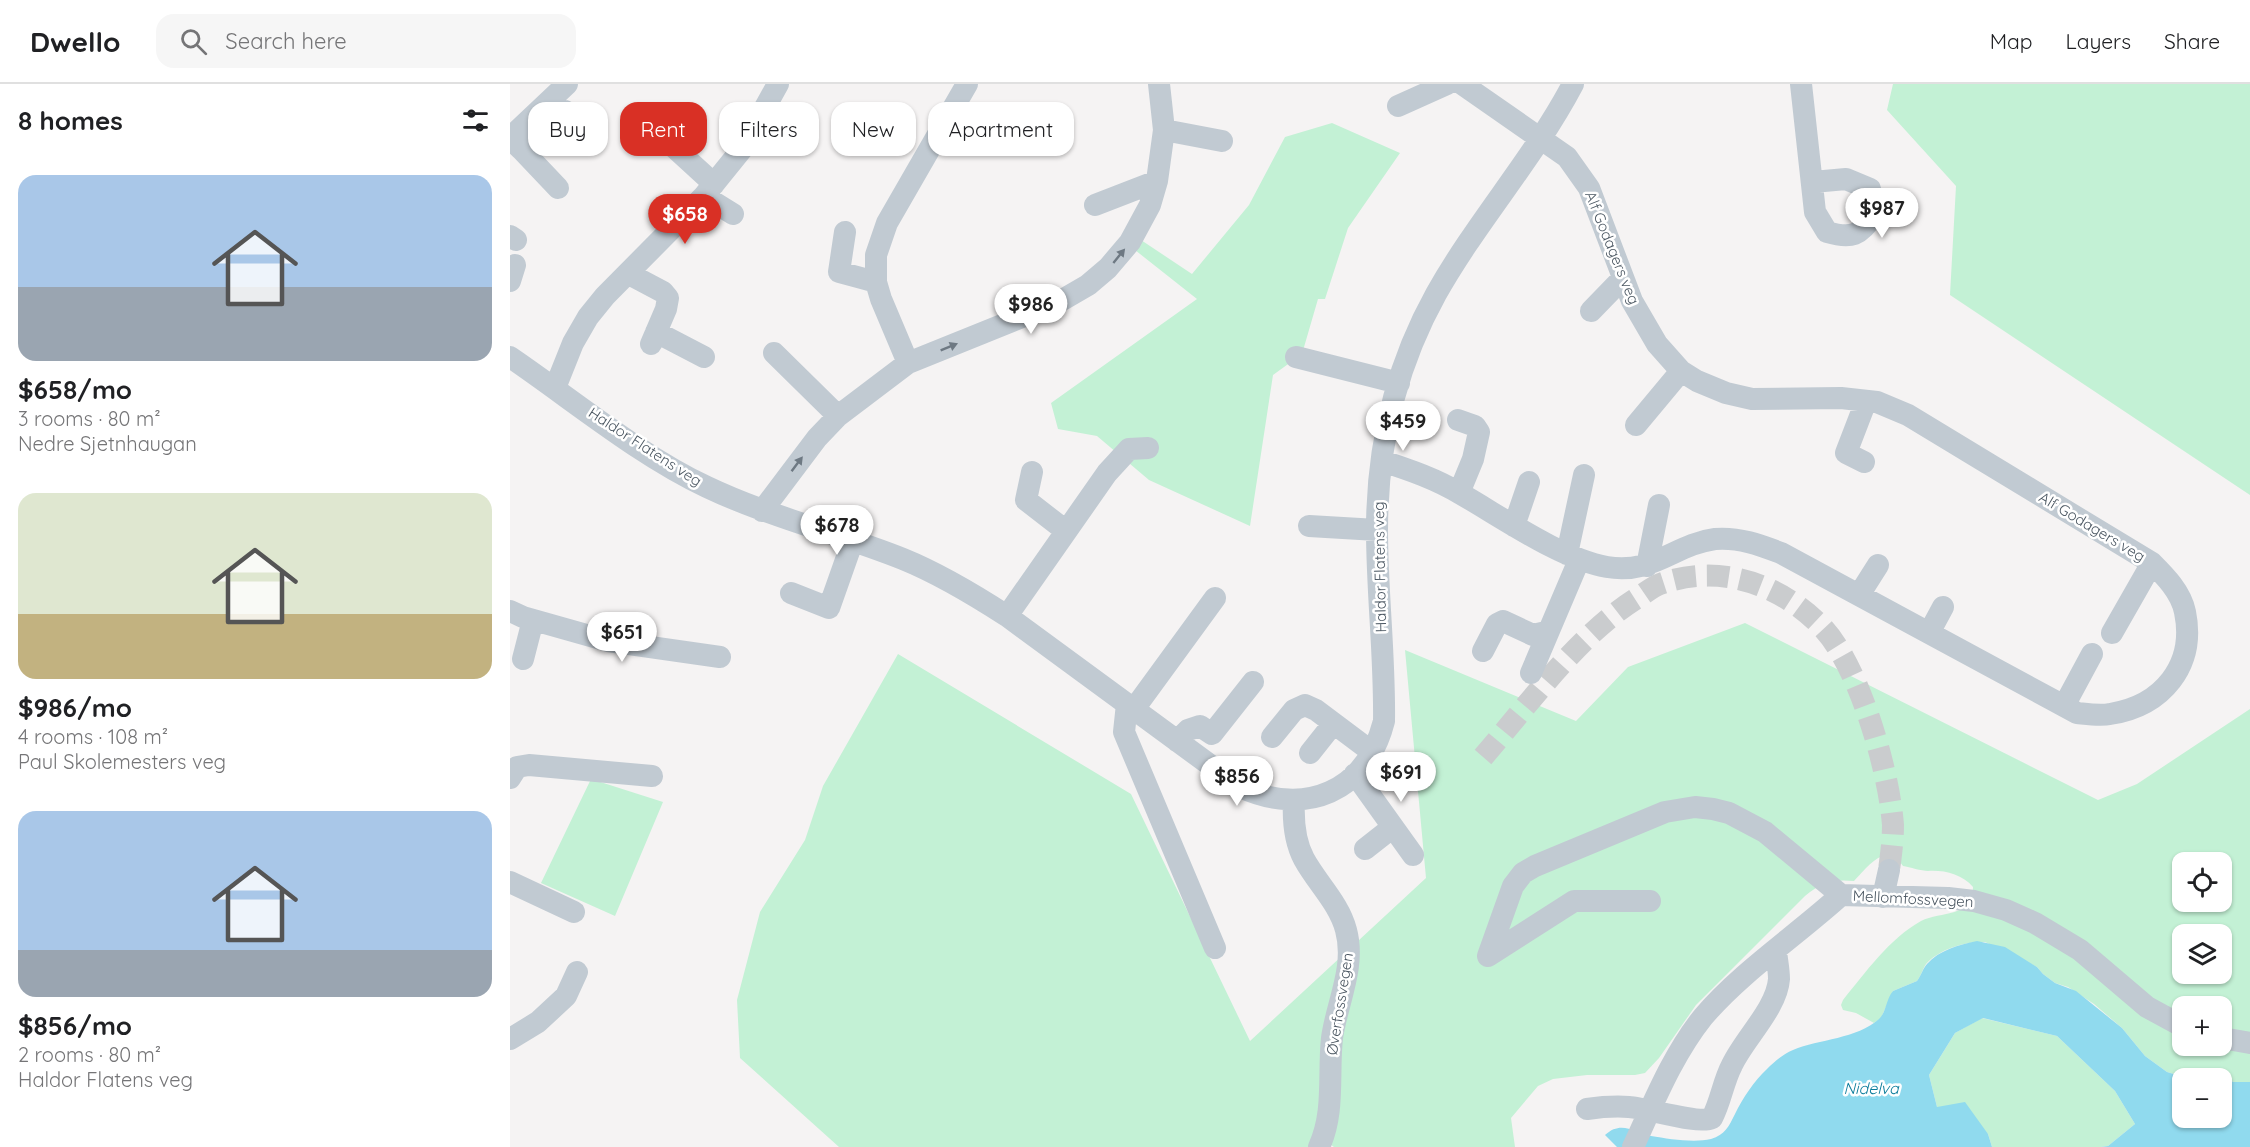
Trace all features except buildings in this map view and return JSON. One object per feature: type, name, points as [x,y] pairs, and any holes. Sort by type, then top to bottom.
[{"type":"street","points":[[558,188],[514,142],[567,84]]},
{"type":"street","points":[[768,102],[778,84]]},
{"type":"street","points":[[957,102],[967,84]]},
{"type":"street","points":[[762,511],[817,438],[838,416],[908,363],[1057,303],[1088,285],[1108,268],[1130,242],[1150,205],[1157,182],[1164,130],[1159,84]]},
{"type":"street","points":[[1398,106],[1447,84]]},
{"type":"street","name":"Alf Godagers veg","points":[[1382,461],[1424,474],[1573,557],[1610,568],[1628,569],[1647,566],[1699,543],[1717,539],[1747,540],[1782,553],[2077,713],[2108,715],[2139,706],[2161,693],[2180,668],[2187,638],[2185,610],[2172,583],[2152,563],[1908,415],[1877,402],[1841,398],[1752,399],[1726,393],[1697,381],[1681,371],[1657,344],[1632,301],[1589,188],[1567,157],[1541,138],[1487,91],[1462,84]]},
{"type":"street","name":"Haldor Flatens veg","points":[[510,357],[621,435],[704,486],[762,511],[853,540],[931,571],[969,592],[1007,616],[1240,787],[1265,796],[1294,801],[1313,798],[1341,786],[1355,774],[1380,737],[1384,698],[1377,530],[1382,461],[1385,434],[1416,333],[1458,257],[1541,138],[1573,84]]},
{"type":"street","points":[[1802,84],[1813,182]]},
{"type":"street","points":[[1164,130],[1222,141]]},
{"type":"street","points":[[908,363],[880,299],[876,282],[876,255],[887,223],[928,152]]},
{"type":"street","points":[[677,156],[733,214]]},
{"type":"street","points":[[555,387],[573,343],[588,317],[709,190],[736,156]]},
{"type":"street","points":[[1095,205],[1157,182]]},
{"type":"street","points":[[845,232],[839,272],[876,282]]},
{"type":"street","points":[[629,274],[663,292],[668,298],[666,309],[653,338],[704,357]]},
{"type":"street","points":[[1591,311],[1623,278]]},
{"type":"street","points":[[774,353],[838,416]]},
{"type":"street","points":[[1296,357],[1399,383]]},
{"type":"street","points":[[1636,425],[1681,371]]},
{"type":"street","points":[[1864,462],[1846,453],[1866,401]]},
{"type":"street","points":[[1458,420],[1475,426],[1479,432],[1473,459],[1459,493]]},
{"type":"street","points":[[1007,616],[1107,474],[1129,449],[1148,448]]},
{"type":"street","points":[[1032,472],[1026,500],[1066,531]]},
{"type":"street","points":[[1531,673],[1546,640],[1546,632],[1571,599],[1573,557],[1584,475]]},
{"type":"street","points":[[1514,526],[1529,482]]},
{"type":"street","points":[[1647,566],[1659,505]]},
{"type":"street","points":[[1309,525],[1377,530]]},
{"type":"street","points":[[791,593],[829,608],[853,540]]},
{"type":"street","points":[[2112,633],[2152,563]]},
{"type":"street","points":[[1859,595],[1878,565]]},
{"type":"street","points":[[1215,598],[1130,707],[1124,732],[1215,948]]},
{"type":"street","points":[[1929,633],[1943,607]]},
{"type":"street","points":[[510,611],[533,620],[608,641],[720,657]]},
{"type":"street","points":[[523,659],[533,620]]},
{"type":"street","points":[[1483,651],[1497,624],[1503,621],[1533,635],[1546,632]]},
{"type":"street","points":[[2064,706],[2092,654]]},
{"type":"street","points":[[1177,741],[1188,730],[1200,726],[1212,734],[1253,682]]},
{"type":"street","points":[[1272,737],[1294,710],[1305,705],[1316,710],[1372,752]]},
{"type":"street","points":[[1310,753],[1333,724]]},
{"type":"street","points":[[510,778],[517,767],[529,765],[652,776]]},
{"type":"street","points":[[1355,774],[1413,855]]},
{"type":"street","name":"Øverfossvegen","points":[[1294,801],[1295,825],[1303,858],[1341,917],[1349,949],[1348,969],[1332,1039],[1326,1130],[1319,1147]]},
{"type":"street","name":"Mellomfossvegen","points":[[1650,901],[1574,901],[1488,956],[1513,886],[1523,873],[1647,818],[1681,809],[1713,808],[1747,821],[1780,843],[1841,895],[1948,898],[1974,901],[2006,910],[2060,936],[2147,1007],[2172,1021]]},
{"type":"street","points":[[1365,849],[1393,827]]},
{"type":"street","points":[[1883,897],[1888,870]]},
{"type":"street","points":[[510,882],[574,912]]},
{"type":"street","points":[[1633,1147],[1665,1077],[1703,1017],[1748,972],[1841,895]]},
{"type":"street","points":[[1587,1109],[1609,1106],[1648,1114],[1708,1120],[1712,1118],[1726,1076],[1738,1051],[1773,1000],[1779,982],[1776,951]]},
{"type":"street","points":[[510,1039],[538,1022],[566,996],[578,972]]},
{"type":"street","points":[[2232,1040],[2250,1043]]},
{"type":"green space","points":[[1893,84],[2250,84],[2250,495],[1950,295],[1956,186],[1887,110]]},
{"type":"green space","points":[[1332,123],[1400,153],[1348,228],[1325,299],[1318,299],[1302,354],[1273,375],[1250,526],[1149,480],[1097,436],[1058,429],[1051,403],[1197,299],[1135,250],[1141,240],[1192,274],[1249,205],[1285,137]]},
{"type":"green space","points":[[1745,623],[2098,800],[2137,784],[2250,709],[2250,1082],[2232,1081],[2232,1068],[2172,1068],[2172,1074],[2167,1072],[2145,1056],[2122,1028],[2094,1004],[2068,987],[2055,983],[2037,967],[1985,942],[1953,947],[1931,959],[1917,981],[1893,991],[1881,1018],[1874,1023],[1856,1013],[1843,1010],[1841,1005],[1843,1000],[1899,937],[1921,921],[1962,909],[1972,897],[1973,887],[1958,876],[1903,866],[1890,856],[1877,859],[1854,881],[1828,882],[1805,896],[1696,1005],[1659,1058],[1645,1073],[1553,1079],[1538,1086],[1511,1118],[1515,1147],[1334,1147],[1327,1142],[1322,1147],[839,1147],[740,1058],[737,1000],[760,912],[805,840],[823,786],[898,654],[1131,794],[1250,1041],[1426,878],[1405,650],[1576,721],[1628,667]]},
{"type":"green space","points":[[591,779],[663,802],[615,916],[541,883]]},
{"type":"green space","points":[[1982,1018],[2057,1036],[2115,1091],[2135,1124],[2108,1146],[1992,1147],[1988,1134],[1937,1107],[1929,1075],[1955,1033]]},
{"type":"water","name":"Nidelva","points":[[1977,941],[2005,947],[2037,967],[2055,983],[2076,991],[2122,1028],[2145,1056],[2172,1074],[2172,1128],[2232,1128],[2232,1082],[2250,1082],[2250,1147],[2101,1147],[2108,1146],[2135,1124],[2115,1091],[2057,1036],[1983,1018],[1955,1033],[1929,1075],[1937,1107],[1965,1102],[1988,1134],[1992,1147],[1617,1147],[1605,1135],[1617,1128],[1622,1128],[1673,1139],[1697,1141],[1716,1137],[1728,1126],[1753,1084],[1779,1058],[1803,1046],[1849,1035],[1870,1026],[1885,1010],[1893,991],[1917,981],[1932,959],[1950,949]]},
{"type":"tunnel","points":[[1483,757],[1574,651],[1615,613],[1637,598],[1657,585],[1682,578],[1726,577],[1747,581],[1787,599],[1805,612],[1836,644],[1848,666],[1870,720],[1885,777],[1893,825],[1889,870]]}]
